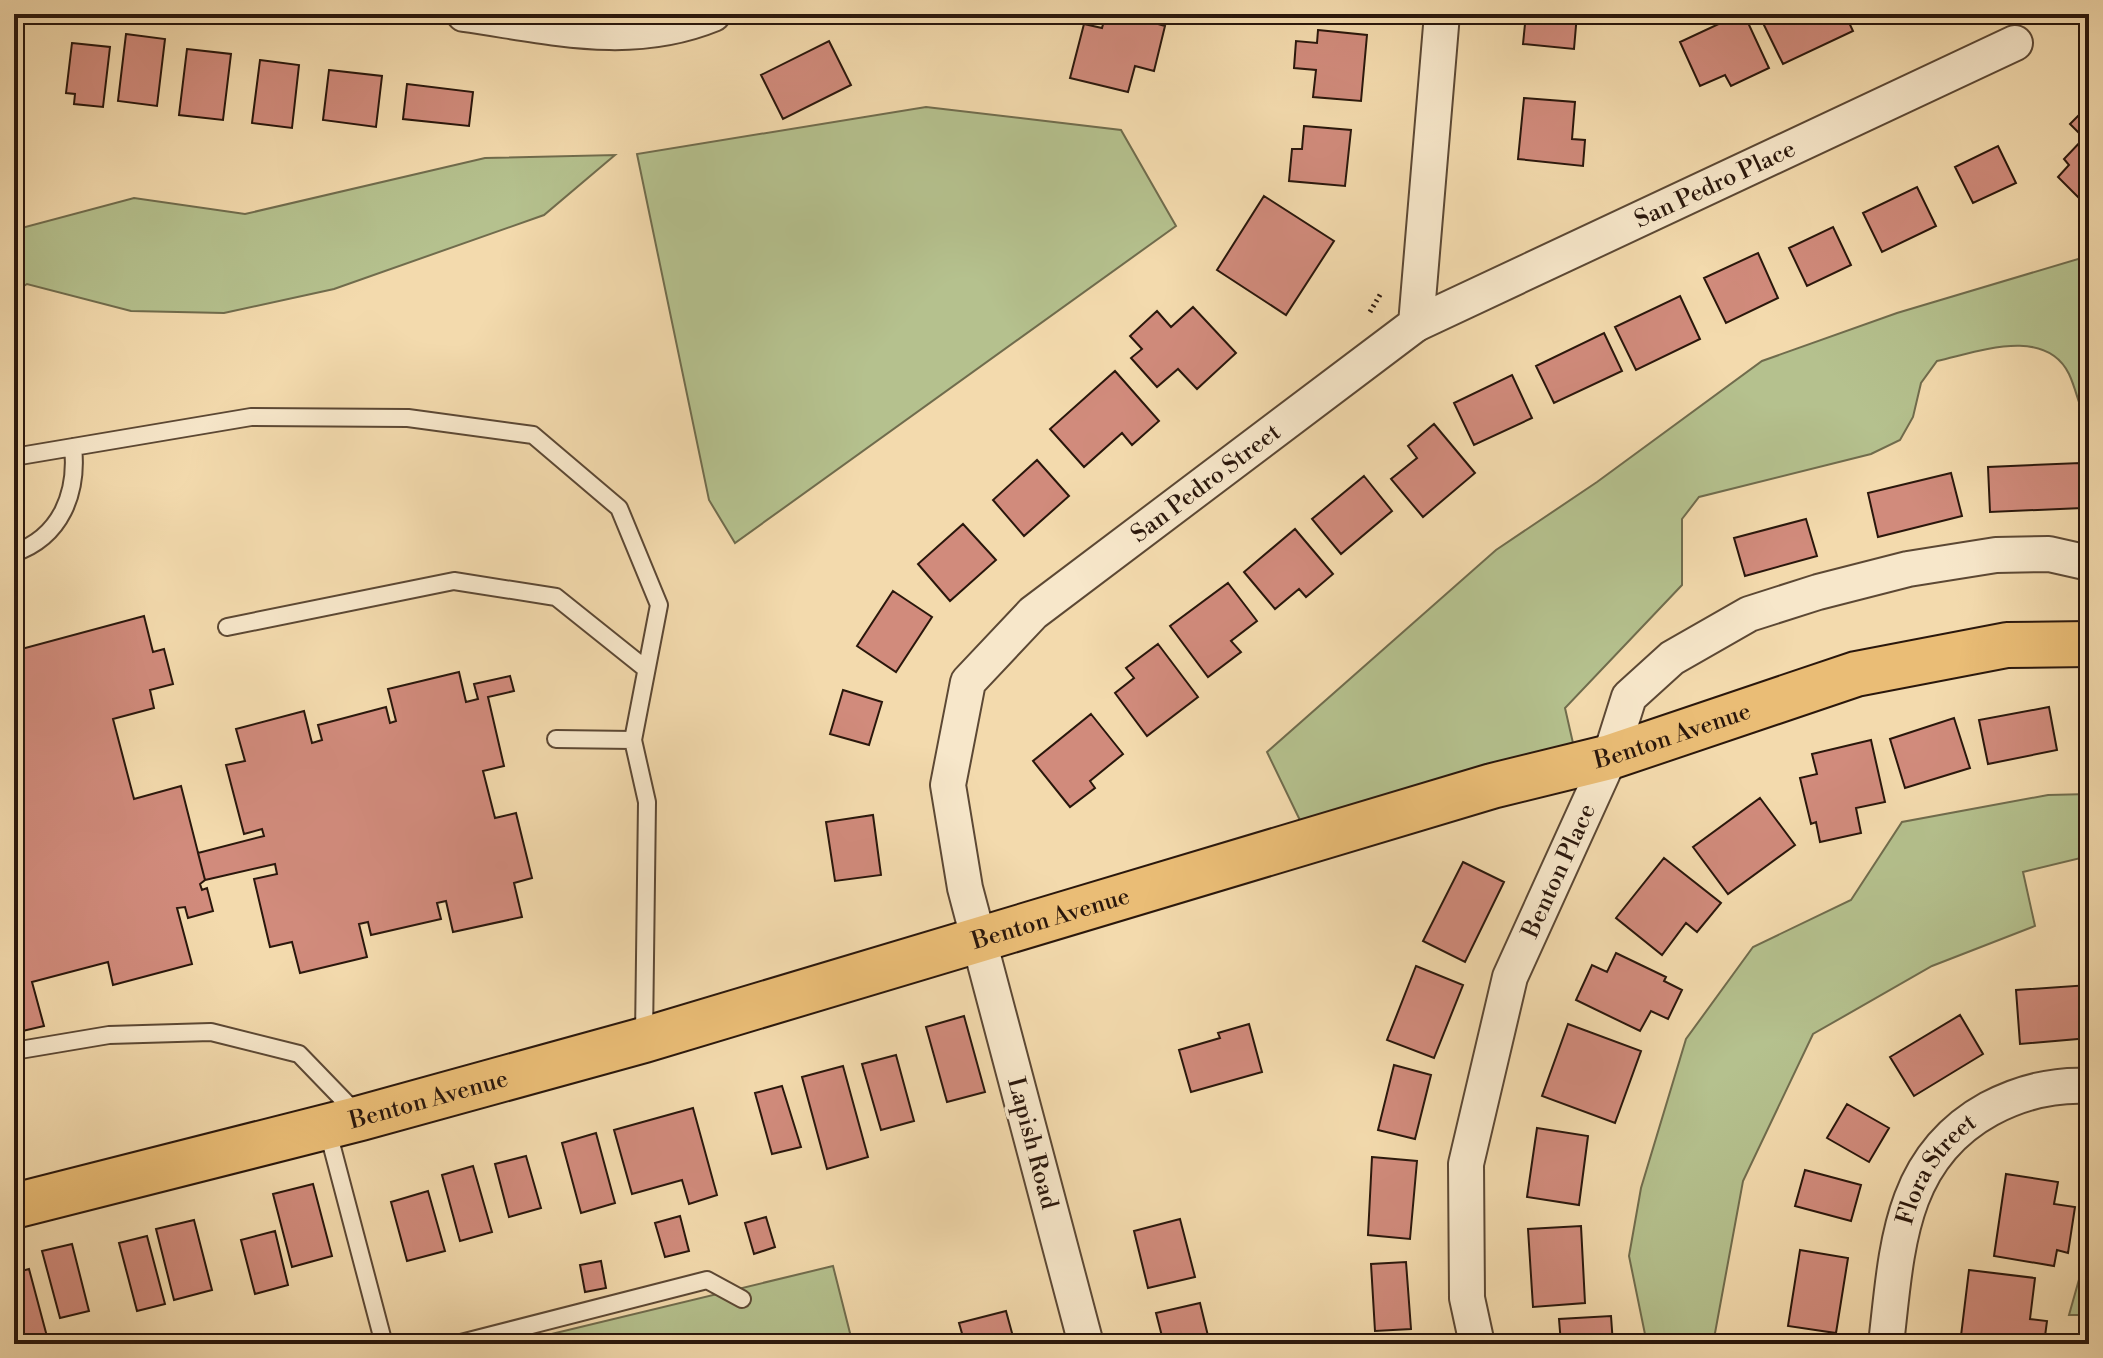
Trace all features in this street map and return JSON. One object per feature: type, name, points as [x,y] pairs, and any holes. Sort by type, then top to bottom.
[{"type":"main road","name":"Benton Avenue","points":[[14,1206],[344,1122],[644,1040],[1492,786],[1610,757],[1856,674],[2007,645],[2089,644]]},
{"type":"street","points":[[464,14],[600,32],[642,34],[686,25],[713,14]]},
{"type":"street","points":[[1416,324],[1442,14]]},
{"type":"street","name":"San Pedro Place","points":[[1416,324],[2015,43]]},
{"type":"street","name":"San Pedro Street","points":[[979,941],[965,888],[948,785],[968,682],[1033,613],[1416,324]]},
{"type":"street","name":"Benton Place","points":[[1477,1344],[1467,1298],[1466,1164],[1510,977],[1610,757],[1629,697],[1672,658],[1749,614],[1908,569],[1996,555],[2049,554],[2089,563]]},
{"type":"street","name":"Lapish Road","points":[[979,941],[1086,1344]]},
{"type":"street","name":"Flora Street","points":[[1886,1344],[1897,1246],[1913,1189],[1942,1143],[1971,1119],[2006,1100],[2041,1089],[2089,1086]]},
{"type":"lane","points":[[14,457],[251,417],[408,418],[533,435],[619,508],[659,605],[633,740],[647,802],[644,1040]]},
{"type":"lane","points":[[14,553],[32,547],[57,523],[70,500],[76,475],[73,447]]},
{"type":"lane","points":[[227,627],[454,581],[556,597],[646,669]]},
{"type":"lane","points":[[556,739],[633,740]]},
{"type":"lane","points":[[14,1051],[109,1035],[211,1032],[299,1054],[344,1122],[384,1344]]},
{"type":"lane","points":[[457,1344],[707,1280],[742,1299]]},
{"type":"path","points":[[1367,316],[1384,284]]},
{"type":"green space","points":[[926,107],[1121,130],[1176,226],[735,543],[709,500],[637,154]]},
{"type":"green space","points":[[615,155],[544,215],[334,289],[224,313],[131,311],[27,284],[14,292],[14,230],[134,198],[245,214],[485,158]]},
{"type":"green space","points":[[2078,259],[2089,263],[2089,426],[2069,374],[2058,359],[2044,350],[2008,346],[1937,361],[1921,383],[1913,417],[1900,440],[1871,454],[1699,497],[1682,519],[1682,585],[1565,708],[1578,765],[1310,841],[1267,752],[1496,550],[1597,482],[1762,361],[1897,313]]},
{"type":"green space","points":[[2089,794],[2089,856],[2023,872],[2035,926],[1932,966],[1813,1034],[1743,1181],[1713,1344],[1647,1344],[1629,1256],[1641,1188],[1686,1039],[1753,947],[1851,900],[1902,822],[2048,795]]},
{"type":"green space","points":[[2089,1244],[2089,1315],[2069,1315]]},
{"type":"green space","points":[[833,1266],[851,1337],[823,1344],[510,1344]]},
{"type":"building","points":[[1106,14],[1151,14],[1151,22],[1165,26],[1154,71],[1135,66],[1128,92],[1070,78],[1084,24],[1102,28]]},
{"type":"building","points":[[1526,14],[1577,14],[1574,49],[1523,44]]},
{"type":"building","points":[[1744,14],[1769,68],[1731,86],[1725,75],[1700,86],[1680,42]]},
{"type":"building","points":[[1772,14],[1845,14],[1853,31],[1783,64],[1761,19]]},
{"type":"building","points":[[1318,30],[1367,35],[1361,101],[1313,97],[1316,70],[1294,68],[1296,41],[1317,43]]},
{"type":"building","points":[[126,34],[165,39],[157,106],[118,101]]},
{"type":"building","points":[[829,41],[851,85],[783,119],[761,75]]},
{"type":"building","points":[[72,43],[110,47],[103,107],[74,104],[75,94],[66,93]]},
{"type":"building","points":[[187,49],[231,54],[223,120],[179,115]]},
{"type":"building","points":[[260,60],[299,65],[292,128],[252,123]]},
{"type":"building","points":[[329,70],[382,76],[376,127],[323,120]]},
{"type":"building","points":[[407,84],[473,92],[469,126],[403,119]]},
{"type":"building","points":[[1524,98],[1575,102],[1572,139],[1585,140],[1583,166],[1518,159]]},
{"type":"building","points":[[2089,105],[2089,208],[2058,177],[2069,165],[2064,159],[2084,138],[2070,124]]},
{"type":"building","points":[[1304,126],[1351,130],[1345,186],[1289,181],[1292,149],[1302,149]]},
{"type":"building","points":[[1998,146],[2016,183],[1973,203],[1955,167]]},
{"type":"building","points":[[1917,187],[1936,226],[1882,252],[1863,213]]},
{"type":"building","points":[[1264,196],[1334,241],[1286,315],[1217,270]]},
{"type":"building","points":[[1833,227],[1851,265],[1807,286],[1789,248]]},
{"type":"building","points":[[1758,253],[1778,298],[1726,323],[1704,278]]},
{"type":"building","points":[[1680,296],[1700,339],[1636,370],[1615,327]]},
{"type":"building","points":[[1193,307],[1236,353],[1197,389],[1178,369],[1157,387],[1131,358],[1142,349],[1130,336],[1157,311],[1171,327]]},
{"type":"building","points":[[1604,333],[1622,371],[1554,403],[1536,366]]},
{"type":"building","points":[[1115,371],[1159,421],[1132,445],[1122,433],[1084,467],[1050,429]]},
{"type":"building","points":[[1512,375],[1532,418],[1474,445],[1454,403]]},
{"type":"building","points":[[1434,424],[1475,473],[1423,517],[1391,479],[1417,458],[1408,446]]},
{"type":"building","points":[[1037,460],[1069,496],[1024,536],[993,500]]},
{"type":"building","points":[[2080,463],[2082,508],[1990,512],[1988,467]]},
{"type":"building","points":[[1951,473],[1962,516],[1878,537],[1868,493]]},
{"type":"building","points":[[1364,476],[1392,511],[1341,554],[1312,519]]},
{"type":"building","points":[[1806,519],[1817,556],[1745,576],[1734,538]]},
{"type":"building","points":[[963,524],[996,560],[950,601],[918,564]]},
{"type":"building","points":[[1295,529],[1333,574],[1306,597],[1299,589],[1275,609],[1244,572]]},
{"type":"building","points":[[1228,583],[1257,621],[1231,641],[1241,652],[1208,677],[1170,626]]},
{"type":"building","points":[[893,591],[932,617],[896,672],[857,646]]},
{"type":"building","points":[[144,616],[153,652],[164,649],[173,684],[150,690],[154,708],[113,719],[134,799],[181,786],[205,880],[200,884],[202,890],[207,888],[213,911],[188,918],[185,907],[177,908],[192,964],[113,985],[108,962],[32,982],[44,1026],[14,1033],[14,651]]},
{"type":"building","points":[[1158,644],[1198,697],[1147,736],[1115,693],[1134,678],[1126,668]]},
{"type":"building","points":[[459,672],[466,702],[478,699],[474,684],[510,676],[514,691],[488,697],[504,766],[483,771],[495,818],[516,813],[532,878],[514,883],[522,917],[453,932],[446,901],[437,903],[441,919],[371,935],[368,922],[359,924],[367,957],[300,973],[292,942],[270,947],[254,879],[277,874],[275,864],[205,880],[198,853],[264,836],[262,829],[244,834],[226,765],[245,761],[236,729],[304,711],[312,743],[322,740],[318,725],[386,707],[390,723],[396,721],[388,689]]},
{"type":"building","points":[[843,690],[882,702],[869,745],[830,734]]},
{"type":"building","points":[[2049,707],[2057,750],[1988,764],[1979,720]]},
{"type":"building","points":[[2084,708],[2089,708],[2089,746],[2083,746]]},
{"type":"building","points":[[1091,714],[1123,754],[1090,781],[1095,788],[1070,807],[1033,761]]},
{"type":"building","points":[[1954,718],[1970,768],[1905,788],[1890,739]]},
{"type":"building","points":[[1871,740],[1885,802],[1856,808],[1861,833],[1820,842],[1816,822],[1811,824],[1800,778],[1817,774],[1812,754]]},
{"type":"building","points":[[1760,798],[1795,845],[1728,894],[1693,847]]},
{"type":"building","points":[[873,815],[881,875],[835,881],[826,822]]},
{"type":"building","points":[[1664,858],[1721,903],[1697,932],[1686,923],[1662,955],[1616,918]]},
{"type":"building","points":[[1463,862],[1504,882],[1465,962],[1423,941]]},
{"type":"building","points":[[1616,953],[1666,977],[1664,981],[1682,990],[1668,1019],[1651,1011],[1640,1031],[1576,1000],[1592,965],[1607,972]]},
{"type":"building","points":[[1416,966],[1463,985],[1434,1058],[1387,1040]]},
{"type":"building","points":[[2089,985],[2089,1038],[2020,1044],[2016,990]]},
{"type":"building","points":[[1960,1015],[1983,1054],[1914,1096],[1890,1057]]},
{"type":"building","points":[[964,1016],[985,1092],[947,1102],[926,1027]]},
{"type":"building","points":[[1249,1024],[1262,1072],[1191,1092],[1179,1050],[1220,1038],[1218,1033]]},
{"type":"building","points":[[1568,1024],[1641,1051],[1615,1123],[1542,1096]]},
{"type":"building","points":[[896,1055],[914,1121],[881,1130],[862,1064]]},
{"type":"building","points":[[1394,1065],[1431,1075],[1415,1139],[1378,1130]]},
{"type":"building","points":[[843,1066],[868,1157],[827,1169],[802,1077]]},
{"type":"building","points":[[782,1086],[801,1147],[772,1154],[755,1093]]},
{"type":"building","points":[[1847,1104],[1889,1128],[1869,1162],[1827,1138]]},
{"type":"building","points":[[693,1108],[717,1195],[689,1204],[682,1180],[632,1194],[614,1130]]},
{"type":"building","points":[[1537,1128],[1588,1136],[1579,1205],[1527,1197]]},
{"type":"building","points":[[596,1133],[615,1203],[581,1213],[562,1143]]},
{"type":"building","points":[[526,1156],[541,1208],[509,1217],[495,1164]]},
{"type":"building","points":[[1372,1157],[1417,1161],[1410,1239],[1368,1235]]},
{"type":"building","points":[[473,1166],[492,1232],[460,1241],[442,1175]]},
{"type":"building","points":[[1805,1170],[1861,1185],[1851,1221],[1795,1206]]},
{"type":"building","points":[[2006,1174],[2058,1182],[2054,1204],[2075,1207],[2068,1253],[2057,1250],[2054,1266],[1994,1256]]},
{"type":"building","points":[[313,1184],[332,1256],[292,1267],[273,1194]]},
{"type":"building","points":[[428,1191],[445,1251],[407,1261],[391,1202]]},
{"type":"building","points":[[680,1216],[689,1251],[665,1257],[655,1223]]},
{"type":"building","points":[[766,1217],[775,1247],[754,1254],[745,1223]]},
{"type":"building","points":[[1180,1219],[1195,1277],[1148,1288],[1134,1231]]},
{"type":"building","points":[[194,1220],[212,1290],[174,1300],[156,1229]]},
{"type":"building","points":[[1581,1226],[1585,1303],[1533,1307],[1528,1229]]},
{"type":"building","points":[[275,1231],[288,1285],[255,1294],[241,1240]]},
{"type":"building","points":[[147,1236],[165,1304],[137,1311],[119,1243]]},
{"type":"building","points":[[72,1244],[89,1311],[60,1318],[42,1251]]},
{"type":"building","points":[[1800,1250],[1848,1258],[1836,1333],[1788,1326]]},
{"type":"building","points":[[601,1261],[606,1288],[585,1292],[580,1265]]},
{"type":"building","points":[[1406,1262],[1411,1329],[1375,1331],[1371,1264]]},
{"type":"building","points":[[29,1269],[49,1344],[14,1344],[14,1273]]},
{"type":"building","points":[[1969,1270],[2035,1278],[2030,1319],[2047,1321],[2044,1344],[1960,1344]]},
{"type":"building","points":[[1200,1303],[1210,1344],[1164,1344],[1156,1313]]},
{"type":"building","points":[[1006,1311],[1015,1344],[965,1344],[959,1323]]},
{"type":"building","points":[[1611,1316],[1613,1344],[1561,1344],[1559,1319]]}]
